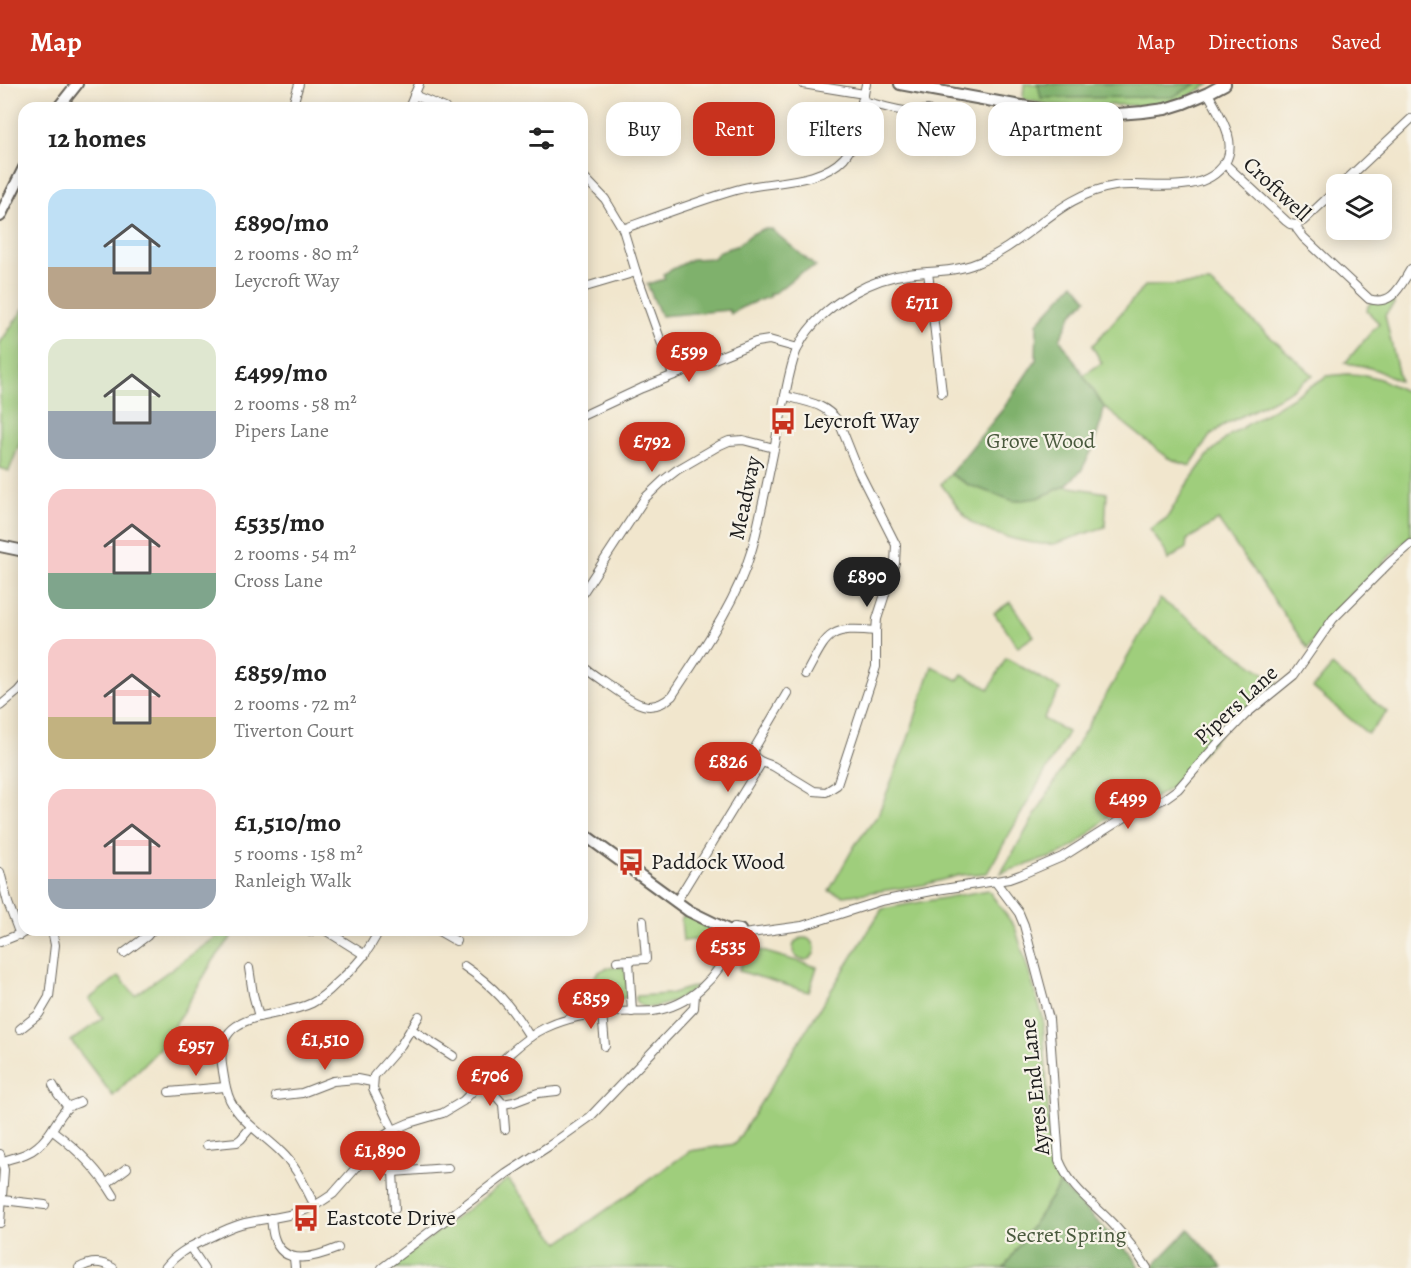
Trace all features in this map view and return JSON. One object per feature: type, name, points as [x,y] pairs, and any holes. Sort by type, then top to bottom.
[{"type":"street","points":[[63,102],[77,84]]},
{"type":"street","points":[[293,102],[299,84]]},
{"type":"street","points":[[412,102],[419,84]]},
{"type":"street","points":[[804,84],[863,98],[896,110]]},
{"type":"street","points":[[623,229],[708,198],[762,184],[810,178],[836,166],[851,149],[856,137],[866,84]]},
{"type":"street","points":[[900,84],[1059,112],[1118,114],[1165,109],[1184,104],[1225,84]]},
{"type":"street","points":[[1208,93],[1228,138],[1230,148],[1224,164]]},
{"type":"street","points":[[414,95],[431,102]]},
{"type":"street","points":[[1353,174],[1411,119]]},
{"type":"street","name":"Croftwell","points":[[1224,164],[1286,221],[1296,225],[1303,237],[1369,299],[1378,301],[1392,297],[1411,269]]},
{"type":"street","name":"Meadway","points":[[588,670],[639,705],[655,706],[672,696],[726,613],[739,586],[752,552],[785,396],[798,348],[806,333],[832,308],[855,292],[885,279],[906,274],[959,268],[992,257],[1068,203],[1099,189],[1130,184],[1165,187],[1191,183],[1211,176],[1224,164]]},
{"type":"street","points":[[0,216],[18,180]]},
{"type":"street","points":[[588,181],[605,199],[623,229],[673,375]]},
{"type":"street","points":[[1296,225],[1326,199]]},
{"type":"street","points":[[588,286],[636,272]]},
{"type":"street","points":[[928,272],[942,393]]},
{"type":"street","points":[[588,413],[642,388],[762,340],[776,341],[798,348]]},
{"type":"street","points":[[785,396],[822,406],[834,415],[859,472],[896,545],[895,563],[877,619],[876,667],[837,785],[825,792],[814,791],[773,766],[762,762],[755,757],[753,752],[787,693]]},
{"type":"street","points":[[588,585],[645,498],[677,470],[729,441],[744,441],[774,448]]},
{"type":"street","name":"Pipers Lane","points":[[743,934],[802,926],[881,902],[1020,875],[1062,857],[1130,814],[1164,799],[1178,789],[1218,742],[1246,714],[1294,675],[1333,620],[1411,544]]},
{"type":"street","points":[[0,546],[18,550]]},
{"type":"street","points":[[806,674],[823,643],[832,634],[847,629],[876,631]]},
{"type":"street","points":[[0,706],[18,691]]},
{"type":"street","points":[[676,902],[762,762]]},
{"type":"street","points":[[588,842],[689,911],[730,931],[737,929],[743,934],[741,942],[732,943],[728,938],[730,931]]},
{"type":"street","points":[[0,872],[18,930]]},
{"type":"street","name":"Ayres End Lane","points":[[995,881],[1019,913],[1024,925],[1049,1019],[1059,1160],[1064,1173],[1074,1187],[1132,1245],[1147,1268]]},
{"type":"street","points":[[617,961],[646,959],[643,921]]},
{"type":"street","points":[[0,942],[18,936]]},
{"type":"street","points":[[20,1029],[39,1014],[49,998],[56,945],[54,936]]},
{"type":"street","points":[[124,953],[147,936]]},
{"type":"street","points":[[334,936],[365,956]]},
{"type":"street","points":[[315,1206],[293,1165],[281,1151],[239,1114],[231,1101],[225,1088],[221,1056],[223,1041],[231,1030],[248,1020],[314,1002],[355,967],[365,956],[376,936]]},
{"type":"street","points":[[447,936],[456,941]]},
{"type":"street","points":[[165,1268],[177,1255],[190,1247],[238,1225],[299,1212],[315,1206],[333,1194],[384,1136],[409,1123],[443,1113],[463,1101],[519,1046],[543,1029],[556,1023],[602,1013],[662,1009],[685,1000],[703,987],[721,968],[732,943]]},
{"type":"street","points":[[629,960],[632,1012]]},
{"type":"street","points":[[464,966],[480,977],[506,1002],[530,1037]]},
{"type":"street","points":[[249,968],[259,1017]]},
{"type":"street","points":[[382,1268],[506,1174],[590,1117],[694,1008],[695,994]]},
{"type":"street","points":[[602,1013],[605,1046]]},
{"type":"street","points":[[393,1130],[373,1089],[372,1082],[374,1076],[401,1045],[419,1016]]},
{"type":"street","points":[[411,1029],[453,1056]]},
{"type":"street","points":[[276,1096],[302,1093],[333,1081],[357,1079],[372,1082]]},
{"type":"street","points":[[483,1081],[503,1104],[504,1129]]},
{"type":"street","points":[[53,1085],[68,1107]]},
{"type":"street","points":[[169,1092],[225,1088]]},
{"type":"street","points":[[503,1104],[538,1093],[557,1091]]},
{"type":"street","points":[[0,1223],[4,1170],[1,1157],[32,1151],[53,1131],[68,1107],[80,1102]]},
{"type":"street","points":[[207,1145],[237,1142],[251,1126]]},
{"type":"street","points":[[53,1131],[76,1149],[106,1183],[114,1196]]},
{"type":"street","points":[[367,1155],[386,1171],[447,1168]]},
{"type":"street","points":[[106,1183],[128,1168]]},
{"type":"street","points":[[393,1172],[395,1209]]},
{"type":"street","points":[[3,1200],[45,1205]]},
{"type":"street","points":[[271,1218],[276,1243],[285,1253],[294,1258],[311,1258],[338,1248]]},
{"type":"street","points":[[190,1247],[204,1268]]},
{"type":"street","points":[[294,1258],[295,1268]]},
{"type":"street","points":[[79,1268],[95,1262],[113,1268]]},
{"type":"green space","points":[[1024,84],[1210,84],[1190,95],[1161,105],[1123,105],[1123,102],[1035,102],[1023,99]]},
{"type":"green space","points":[[1038,84],[1196,84],[1173,97],[1041,98]]},
{"type":"green space","points":[[763,229],[771,229],[816,267],[800,273],[776,292],[769,294],[770,297],[731,314],[729,310],[661,316],[647,284],[665,279],[663,274],[692,259],[714,258],[720,251],[736,246]]},
{"type":"green space","name":"Grove Wood","points":[[1074,283],[1087,299],[1072,314],[1060,339],[1104,407],[1092,450],[1081,471],[1065,486],[1038,498],[1014,501],[969,485],[950,474],[1003,409],[1036,360],[1037,323]]},
{"type":"green space","points":[[1210,283],[1313,375],[1285,394],[1222,426],[1209,437],[1190,466],[1168,458],[1104,407],[1083,375],[1102,363],[1092,346],[1145,286]]},
{"type":"green space","points":[[1392,300],[1394,304],[1385,315],[1400,381],[1374,369],[1345,363],[1379,323],[1367,311],[1368,306],[1371,302]]},
{"type":"green space","points":[[18,317],[18,448],[9,471],[0,468],[0,343]]},
{"type":"green space","points":[[1347,374],[1380,379],[1411,394],[1411,536],[1331,614],[1308,649],[1218,520],[1187,540],[1186,548],[1168,560],[1165,551],[1150,529],[1167,518],[1185,487],[1209,454],[1230,435],[1327,376]]},
{"type":"green space","points":[[950,474],[969,485],[1038,498],[1065,486],[1107,493],[1105,527],[1054,544],[1034,543],[996,534],[975,524],[957,507],[941,484]]},
{"type":"green space","points":[[1160,599],[1278,683],[1228,724],[1172,787],[1156,797],[1127,806],[1111,814],[1079,843],[1061,854],[1001,873],[1112,685]]},
{"type":"green space","points":[[1010,602],[1034,636],[1018,647],[994,613]]},
{"type":"green space","points":[[1006,658],[1060,689],[1043,719],[1068,732],[987,873],[960,875],[923,885],[844,896],[829,891],[855,845],[878,815],[908,739],[932,666],[958,680],[962,674],[989,689]]},
{"type":"green space","points":[[1332,666],[1387,712],[1368,734],[1313,688]]},
{"type":"green space","points":[[988,890],[1015,927],[1043,1018],[1051,1163],[1060,1184],[1004,1268],[390,1268],[508,1179],[559,1243],[690,1151],[735,1144],[882,909]]},
{"type":"green space","points":[[686,914],[715,929],[720,940],[722,951],[719,963],[710,974],[706,939],[683,941],[681,919]]},
{"type":"green space","points":[[218,936],[232,936],[213,961],[163,1045],[113,1096],[71,1041],[103,1018],[89,999],[119,976],[135,995]]},
{"type":"green space","points":[[804,938],[812,941],[815,949],[812,957],[804,960],[796,957],[793,949],[796,941]]},
{"type":"green space","points":[[752,948],[817,967],[809,992],[739,971],[745,951]]},
{"type":"green space","points":[[606,968],[625,968],[628,996],[578,1003],[597,973]]},
{"type":"green space","points":[[697,986],[679,998],[655,1007],[642,1006],[635,999],[637,996],[669,994]]},
{"type":"green space","name":"Secret Spring","points":[[1060,1184],[1134,1258],[1139,1268],[1004,1268]]},
{"type":"green space","points":[[1189,1229],[1223,1268],[1155,1268],[1154,1265]]},
{"type":"place","name":"Leycroft Way","points":[[783,421]]},
{"type":"place","name":"Paddock Wood","points":[[631,862]]},
{"type":"place","name":"Eastcote Drive","points":[[306,1218]]}]
